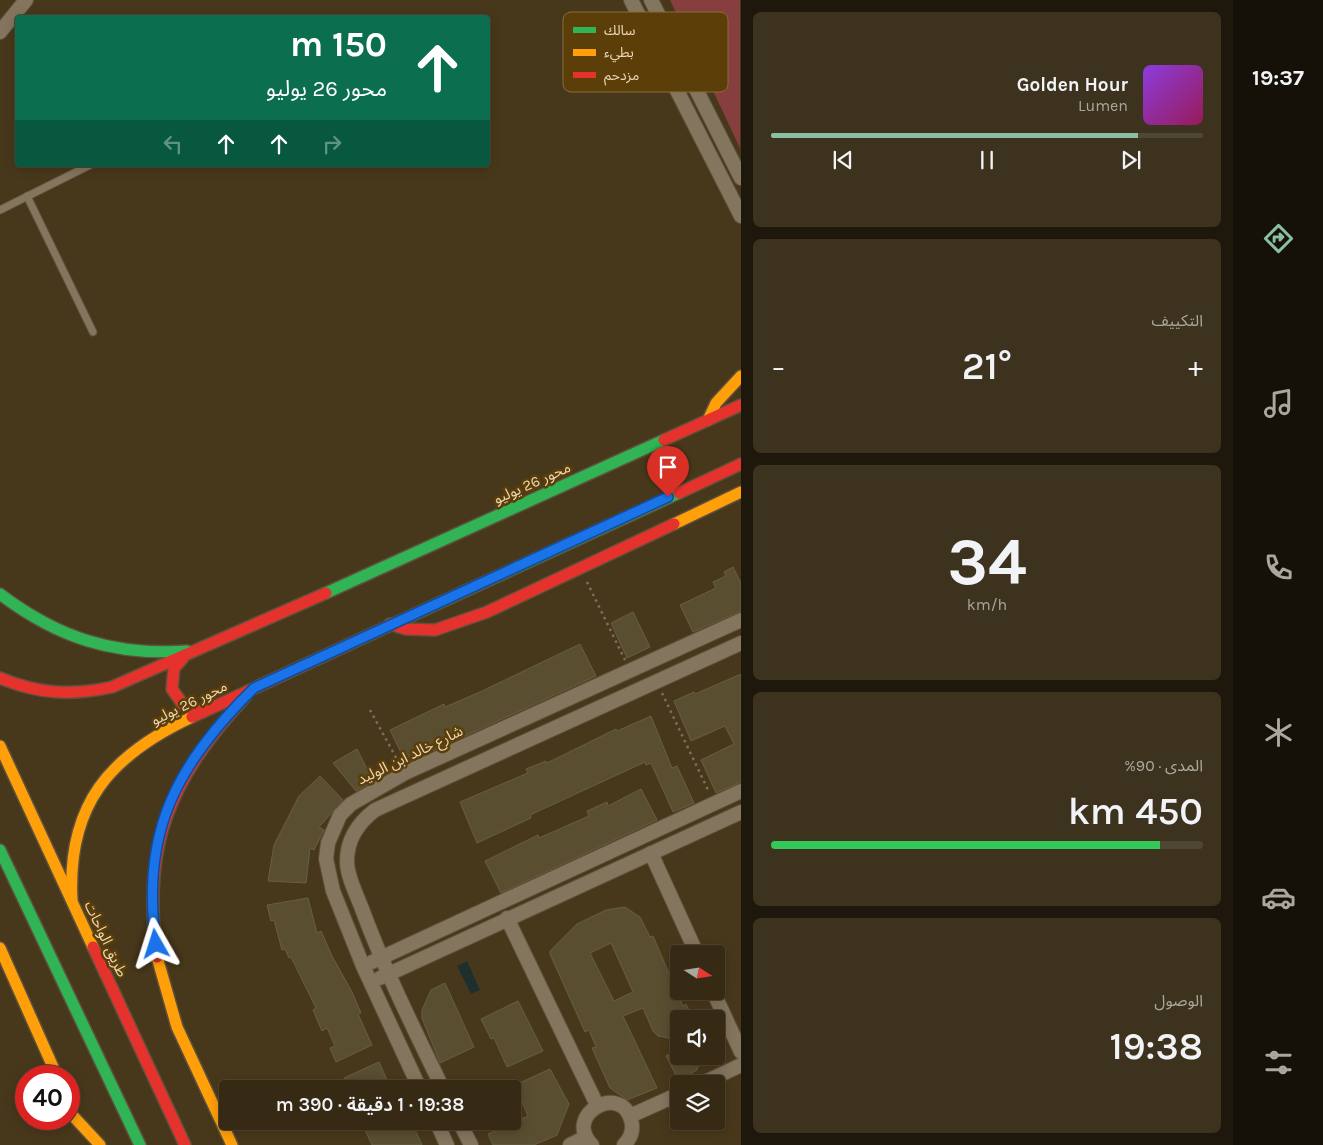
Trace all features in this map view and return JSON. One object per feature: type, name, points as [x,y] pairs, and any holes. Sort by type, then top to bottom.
[{"type":"main road","points":[[708,420],[716,403],[740,376]]},
{"type":"main road","name":"محور 26 يوليو","points":[[0,678],[36,691],[74,694],[110,688],[183,658],[740,405]]},
{"type":"main road","name":"محور 26 يوليو","points":[[72,900],[69,883],[75,842],[90,803],[101,785],[128,754],[145,742],[203,712],[390,624],[740,464]]},
{"type":"main road","points":[[390,624],[420,631],[435,630],[487,612],[740,492]]},
{"type":"main road","points":[[0,594],[32,618],[54,630],[102,646],[152,653],[202,649]]},
{"type":"main road","points":[[183,658],[178,662],[171,675],[172,689],[184,706],[203,712]]},
{"type":"main road","points":[[232,1145],[171,1010],[158,958],[152,914],[152,880],[160,829],[173,794],[207,739],[254,688]]},
{"type":"main road","name":"طريق الواحات","points":[[0,746],[185,1145]]},
{"type":"main road","points":[[0,850],[140,1145]]},
{"type":"main road","points":[[0,948],[52,1065]]},
{"type":"main road","points":[[80,1123],[100,1145]]},
{"type":"main road","points":[[80,1130],[87,1145]]},
{"type":"street","points":[[0,32],[26,0]]},
{"type":"street","points":[[631,0],[637,12]]},
{"type":"street","points":[[651,0],[657,12]]},
{"type":"street","points":[[677,92],[740,216]]},
{"type":"street","points":[[697,92],[740,178]]},
{"type":"street","name":"شارع خالد ابن الوليد","points":[[416,1080],[370,982],[333,891],[326,859],[328,844],[340,815],[351,804],[405,773],[740,620]]},
{"type":"street","points":[[439,1080],[380,958],[346,862],[354,832],[362,819],[375,810],[740,643]]},
{"type":"street","points":[[632,669],[649,683]]},
{"type":"street","points":[[363,966],[740,791]]},
{"type":"street","points":[[370,982],[507,918],[740,814]]},
{"type":"street","points":[[651,853],[692,945]]},
{"type":"street","points":[[507,918],[597,1105]]},
{"type":"street","points":[[717,1000],[740,1052]]},
{"type":"street","points":[[720,1075],[740,1066]]},
{"type":"street","points":[[630,1116],[670,1098]]},
{"type":"street","points":[[570,1145],[589,1141],[584,1130],[587,1116],[597,1105],[612,1103],[626,1110],[630,1116],[632,1132],[624,1145]]},
{"type":"street","points":[[440,1130],[447,1145]]},
{"type":"street","points":[[464,1130],[471,1145]]},
{"type":"lane","points":[[0,210],[86,167]]},
{"type":"lane","points":[[27,196],[93,332]]},
{"type":"path","points":[[581,568],[632,669]]},
{"type":"path","points":[[649,683],[714,803]]},
{"type":"path","points":[[370,710],[405,773]]},
{"type":"shaded area","points":[[670,0],[740,0],[740,148],[714,92],[728,92],[728,12],[676,12]]},
{"type":"water","points":[[467,961],[480,990],[471,994],[457,966]]},
{"type":"building","points":[[733,567],[741,583],[741,611],[693,632],[680,605],[716,588],[713,582],[726,576],[724,572]]},
{"type":"building","points":[[633,612],[650,647],[627,658],[611,623]]},
{"type":"building","points":[[580,644],[596,676],[406,763],[390,730],[444,704],[445,707],[480,692]]},
{"type":"building","points":[[741,674],[741,782],[716,793],[701,760],[734,744],[725,726],[691,741],[674,701]]},
{"type":"building","points":[[651,716],[672,768],[677,766],[694,803],[673,812],[651,763],[646,765],[645,762],[530,815],[531,818],[477,843],[460,802],[528,773],[526,769],[546,761],[547,763],[616,729],[617,731]]},
{"type":"building","points":[[357,749],[373,781],[356,791],[333,763]]},
{"type":"building","points":[[320,776],[343,800],[319,827],[324,830],[314,850],[310,848],[306,883],[268,881],[274,845],[299,796]]},
{"type":"building","points":[[641,789],[657,820],[501,893],[485,861],[538,835],[539,838],[589,816],[587,811],[607,802],[608,806]]},
{"type":"building","points":[[308,898],[317,933],[321,931],[332,956],[352,992],[361,1013],[358,1014],[372,1045],[336,1062],[330,1048],[335,1046],[327,1028],[322,1031],[313,1010],[316,1008],[291,957],[289,958],[285,949],[282,950],[274,920],[271,921],[267,905]]},
{"type":"building","points":[[625,907],[640,917],[650,937],[653,936],[670,976],[670,1000],[680,1000],[683,1006],[686,1004],[689,1010],[670,1010],[670,1038],[658,1036],[653,1031],[643,1008],[623,1016],[657,1088],[627,1100],[610,1088],[592,1048],[596,1047],[589,1030],[585,1032],[550,954],[550,951],[577,924],[606,910]],"holes":[[[611,943],[633,992],[614,1001],[590,953]]]},
{"type":"building","points":[[445,983],[474,1047],[440,1063],[422,1018],[422,1010],[431,990]]},
{"type":"building","points":[[518,1001],[543,1051],[507,1067],[494,1038],[491,1039],[481,1019]]},
{"type":"building","points":[[670,1054],[670,1064],[666,1056]]},
{"type":"building","points":[[379,1062],[387,1080],[345,1080],[344,1078]]},
{"type":"building","points":[[671,1065],[699,1065],[697,1070],[689,1075],[676,1075]]},
{"type":"building","points":[[550,1069],[569,1104],[557,1135],[534,1145],[493,1145],[488,1134],[497,1130],[521,1130],[521,1119],[528,1116],[521,1099],[521,1082]]},
{"type":"building","points":[[365,1130],[415,1130],[422,1145],[372,1145]]},
{"type":"traffic: fast","points":[[326,593],[664,440]]},
{"type":"traffic: fast","points":[[378,631],[679,493]]},
{"type":"traffic: fast","points":[[0,594],[43,622],[65,633],[88,641],[111,647],[135,650],[160,652],[187,651]]},
{"type":"traffic: fast","points":[[0,850],[140,1145]]},
{"type":"traffic: slow","points":[[708,420],[716,403],[741,376]]},
{"type":"traffic: slow","points":[[674,524],[741,492]]},
{"type":"traffic: slow","points":[[72,900],[72,866],[77,837],[86,811],[99,788],[116,767],[138,749],[163,732],[192,717]]},
{"type":"traffic: slow","points":[[0,746],[93,947]]},
{"type":"traffic: slow","points":[[0,948],[52,1065]]},
{"type":"traffic: slow","points":[[157,957],[177,1027],[232,1145]]},
{"type":"traffic: slow","points":[[80,1123],[100,1145]]},
{"type":"traffic: jam","points":[[664,440],[741,405]]},
{"type":"traffic: jam","points":[[679,493],[741,464]]},
{"type":"traffic: jam","points":[[390,624],[406,629],[435,630],[487,612],[674,524]]},
{"type":"traffic: jam","points":[[0,678],[28,687],[55,692],[83,692],[112,687],[326,593]]},
{"type":"traffic: jam","points":[[192,717],[378,631]]},
{"type":"traffic: jam","points":[[183,658],[174,668],[172,689],[184,706],[203,712]]},
{"type":"traffic: jam","points":[[157,957],[153,917],[153,881],[158,847],[167,816],[180,786],[197,756],[245,697]]},
{"type":"traffic: jam","points":[[93,947],[185,1145]]},
{"type":"route","points":[[156,944],[152,906],[152,880],[154,857],[164,814],[187,767],[229,712],[254,688],[668,497]]}]
